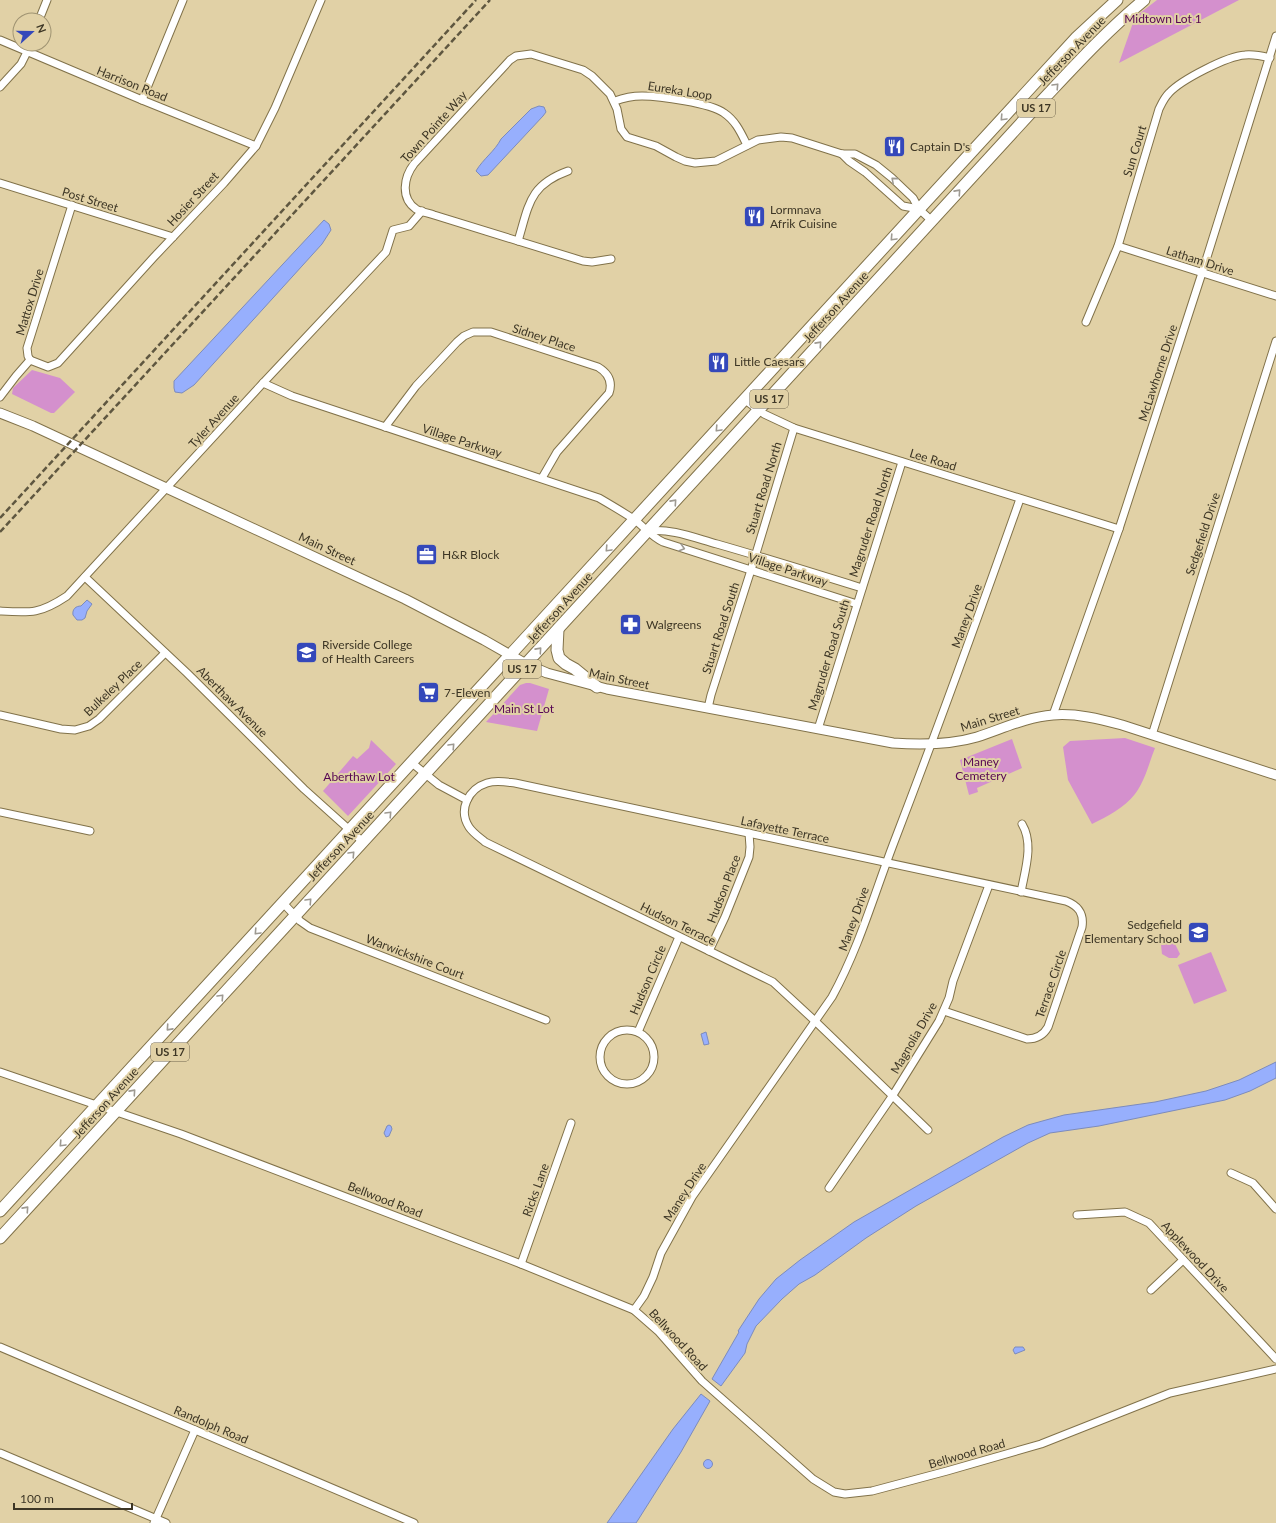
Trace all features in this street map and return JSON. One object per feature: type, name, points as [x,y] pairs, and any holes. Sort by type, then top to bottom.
[{"type":"main road","name":"Jefferson Avenue","points":[[0,1211],[1077,37],[1117,0]]},
{"type":"main road","name":"Jefferson Avenue","points":[[0,1238],[1092,47],[1144,0]]},
{"type":"main road","name":"Main Street","points":[[0,413],[33,426],[407,600],[484,640],[526,664],[547,673],[597,687],[893,743],[932,744],[970,739],[1026,720],[1053,715],[1071,715],[1099,719],[1276,775]]},
{"type":"main road","points":[[558,629],[557,650],[559,658],[597,687]]},
{"type":"street","points":[[42,12],[46,0]]},
{"type":"street","points":[[142,100],[183,0]]},
{"type":"street","name":"Hosier Street","points":[[30,360],[48,367],[58,363],[224,183],[256,146],[275,108],[321,0]]},
{"type":"street","name":"McLawhorne Drive","points":[[1053,715],[1119,529],[1202,273],[1276,36]]},
{"type":"street","name":"Harrison Road","points":[[0,40],[12,45]]},
{"type":"street","points":[[0,87],[13,74],[28,52]]},
{"type":"street","name":"Harrison Road","points":[[28,52],[256,146]]},
{"type":"street","name":"Town Pointe Way","points":[[611,259],[600,262],[582,261],[422,211],[412,206],[406,196],[405,186],[409,170],[510,60],[516,56],[524,54],[535,55],[583,70],[592,76],[615,101]]},
{"type":"street","name":"Sun Court","points":[[1086,322],[1118,246],[1159,109],[1169,93],[1180,84],[1229,58],[1250,55],[1270,58]]},
{"type":"street","name":"Eureka Loop","points":[[615,101],[630,97],[643,96],[665,98],[713,107],[722,111],[736,124],[747,146]]},
{"type":"street","points":[[615,101],[622,129],[627,137],[656,146],[685,161],[695,163],[716,161],[758,140],[781,137],[792,138],[842,154],[855,154],[876,165],[914,198],[919,209],[932,221]]},
{"type":"street","points":[[842,154],[865,172],[903,206],[919,209]]},
{"type":"street","points":[[518,241],[531,198],[542,184],[553,177],[568,171]]},
{"type":"street","name":"Post Street","points":[[0,184],[173,237]]},
{"type":"street","name":"Mattox Drive","points":[[30,360],[27,348],[72,205]]},
{"type":"street","name":"Tyler Avenue","points":[[0,611],[39,611],[53,605],[67,596],[386,252],[393,230],[409,226],[422,211]]},
{"type":"street","name":"Latham Drive","points":[[1118,246],[1276,296]]},
{"type":"street","name":"Sidney Place","points":[[386,427],[416,386],[447,351],[464,336],[473,332],[491,332],[604,370],[611,381],[609,393],[557,452],[542,478]]},
{"type":"street","name":"Sedgefield Drive","points":[[1152,735],[1276,341]]},
{"type":"street","points":[[0,397],[30,360]]},
{"type":"street","name":"Village Parkway","points":[[263,383],[292,396],[599,498],[635,520],[658,540],[663,542],[857,604]]},
{"type":"street","name":"Lee Road","points":[[745,400],[778,421],[794,428],[1119,529]]},
{"type":"street","name":"Stuart Road North","points":[[756,555],[794,428]]},
{"type":"street","name":"Magruder Road North","points":[[862,588],[902,462]]},
{"type":"street","name":"Maney Drive","points":[[634,1310],[644,1296],[665,1246],[692,1197],[815,1020],[834,991],[854,954],[886,863],[932,744],[1020,499]]},
{"type":"street","name":"Village Parkway","points":[[648,531],[666,530],[756,555],[862,588]]},
{"type":"street","points":[[713,558],[718,544]]},
{"type":"street","name":"Stuart Road South","points":[[708,708],[756,555]]},
{"type":"street","name":"Aberthaw Avenue","points":[[85,578],[165,653],[304,789],[363,842]]},
{"type":"street","name":"Magruder Road South","points":[[818,729],[862,588]]},
{"type":"street","name":"Bulkeley Place","points":[[0,715],[68,730],[82,729],[99,719],[165,653]]},
{"type":"street","points":[[412,763],[439,785],[466,800]]},
{"type":"street","name":"Lafayette Terrace","points":[[466,800],[474,790],[488,783],[515,783],[989,884],[1072,903],[1081,913],[1083,920],[1081,932]]},
{"type":"street","name":"Hudson Terrace","points":[[466,800],[464,813],[466,821],[472,831],[485,842],[773,982],[815,1020],[928,1130]]},
{"type":"street","points":[[0,812],[90,831]]},
{"type":"street","points":[[1021,892],[1029,845],[1028,837],[1022,824]]},
{"type":"street","name":"Hudson Place","points":[[709,951],[725,917],[748,857],[750,833]]},
{"type":"street","name":"Magnolia Drive","points":[[829,1188],[893,1096],[939,1021],[944,1011],[989,884]]},
{"type":"street","name":"Warwickshire Court","points":[[283,903],[295,916],[310,928],[546,1020]]},
{"type":"street","name":"Terrace Circle","points":[[944,1011],[1027,1038],[1038,1037],[1043,1034],[1048,1027],[1081,932]]},
{"type":"street","name":"Hudson Circle","points":[[638,1032],[679,937]]},
{"type":"street","name":"Hudson Circle","points":[[630,1030],[638,1032],[649,1041],[653,1047],[655,1054],[653,1068],[645,1078],[639,1082],[632,1084],[618,1083],[603,1070],[600,1057],[601,1050],[604,1043],[614,1034],[630,1030]]},
{"type":"street","name":"Bellwood Road","points":[[0,1072],[181,1134],[521,1264],[634,1310],[658,1331],[702,1382],[813,1479],[834,1492],[844,1494],[872,1491],[947,1472],[1041,1444],[1170,1393],[1276,1369]]},
{"type":"street","name":"Ricks Lane","points":[[521,1264],[571,1123]]},
{"type":"street","points":[[1231,1173],[1253,1183],[1276,1209]]},
{"type":"street","name":"Applewood Drive","points":[[1077,1214],[1125,1212],[1149,1223],[1276,1359]]},
{"type":"street","points":[[1151,1290],[1183,1260]]},
{"type":"street","name":"Randolph Road","points":[[0,1347],[414,1523]]},
{"type":"street","points":[[155,1521],[195,1430]]},
{"type":"street","points":[[0,1453],[155,1521],[166,1523]]},
{"type":"green space","name":"Midtown Lot 1","points":[[1157,0],[1239,0],[1119,63],[1135,17]]},
{"type":"green space","points":[[32,370],[60,378],[75,392],[54,413],[51,413],[12,394],[13,388]]},
{"type":"green space","name":"Main St Lot","points":[[526,683],[549,689],[537,731],[486,722],[520,685]]},
{"type":"green space","points":[[1125,738],[1155,748],[1142,783],[1131,799],[1115,811],[1092,824],[1068,780],[1063,747],[1070,741]]},
{"type":"green space","name":"Maney Cemetery","points":[[1012,739],[1022,768],[977,788],[978,792],[969,795],[960,760]]},
{"type":"green space","name":"Aberthaw Lot","points":[[371,740],[396,764],[348,816],[323,791],[353,756],[357,759],[369,748]]},
{"type":"green space","points":[[1169,940],[1174,942],[1180,954],[1177,958],[1169,958],[1162,954],[1161,945]]},
{"type":"green space","points":[[1211,952],[1227,991],[1194,1004],[1178,965]]},
{"type":"water","points":[[539,106],[544,107],[546,112],[543,116],[488,175],[481,176],[476,171],[501,139],[531,109]]},
{"type":"water","points":[[324,220],[329,224],[331,230],[322,244],[194,385],[182,393],[175,392],[174,381]]},
{"type":"water","points":[[87,600],[92,604],[87,611],[85,618],[82,620],[77,620],[73,615],[74,610]]},
{"type":"water","points":[[706,1032],[709,1044],[704,1045],[701,1034]]},
{"type":"water","points":[[1276,1062],[1276,1078],[1250,1091],[1225,1100],[1099,1126],[1050,1133],[1028,1143],[916,1206],[866,1238],[815,1275],[799,1284],[756,1326],[747,1344],[745,1353],[721,1386],[712,1379],[739,1332],[738,1331],[759,1299],[776,1279],[854,1222],[1003,1137],[1028,1125],[1064,1115],[1155,1102],[1206,1091],[1239,1080]]},
{"type":"water","points":[[389,1125],[392,1129],[389,1136],[386,1137],[384,1133]]},
{"type":"water","points":[[1015,1347],[1023,1347],[1025,1350],[1015,1354],[1013,1350]]},
{"type":"water","points":[[701,1394],[710,1401],[681,1452],[636,1523],[607,1523],[673,1429]]},
{"type":"water","points":[[708,1459],[713,1464],[708,1469],[703,1464]]},
{"type":"railway","points":[[0,518],[476,0]]},
{"type":"railway","points":[[0,532],[490,0]]},
{"type":"place","name":"Captain D's","points":[[895,147]]},
{"type":"place","name":"Lormnava Afrik Cuisine","points":[[754,217]]},
{"type":"place","name":"Little Caesars","points":[[719,362]]},
{"type":"place","name":"H&R Block","points":[[426,555]]},
{"type":"place","name":"Walgreens","points":[[631,625]]},
{"type":"place","name":"Riverside College of Health Careers","points":[[307,652]]},
{"type":"place","name":"7-Eleven","points":[[428,693]]},
{"type":"place","name":"Sedgefield Elementary School","points":[[1198,932]]}]
